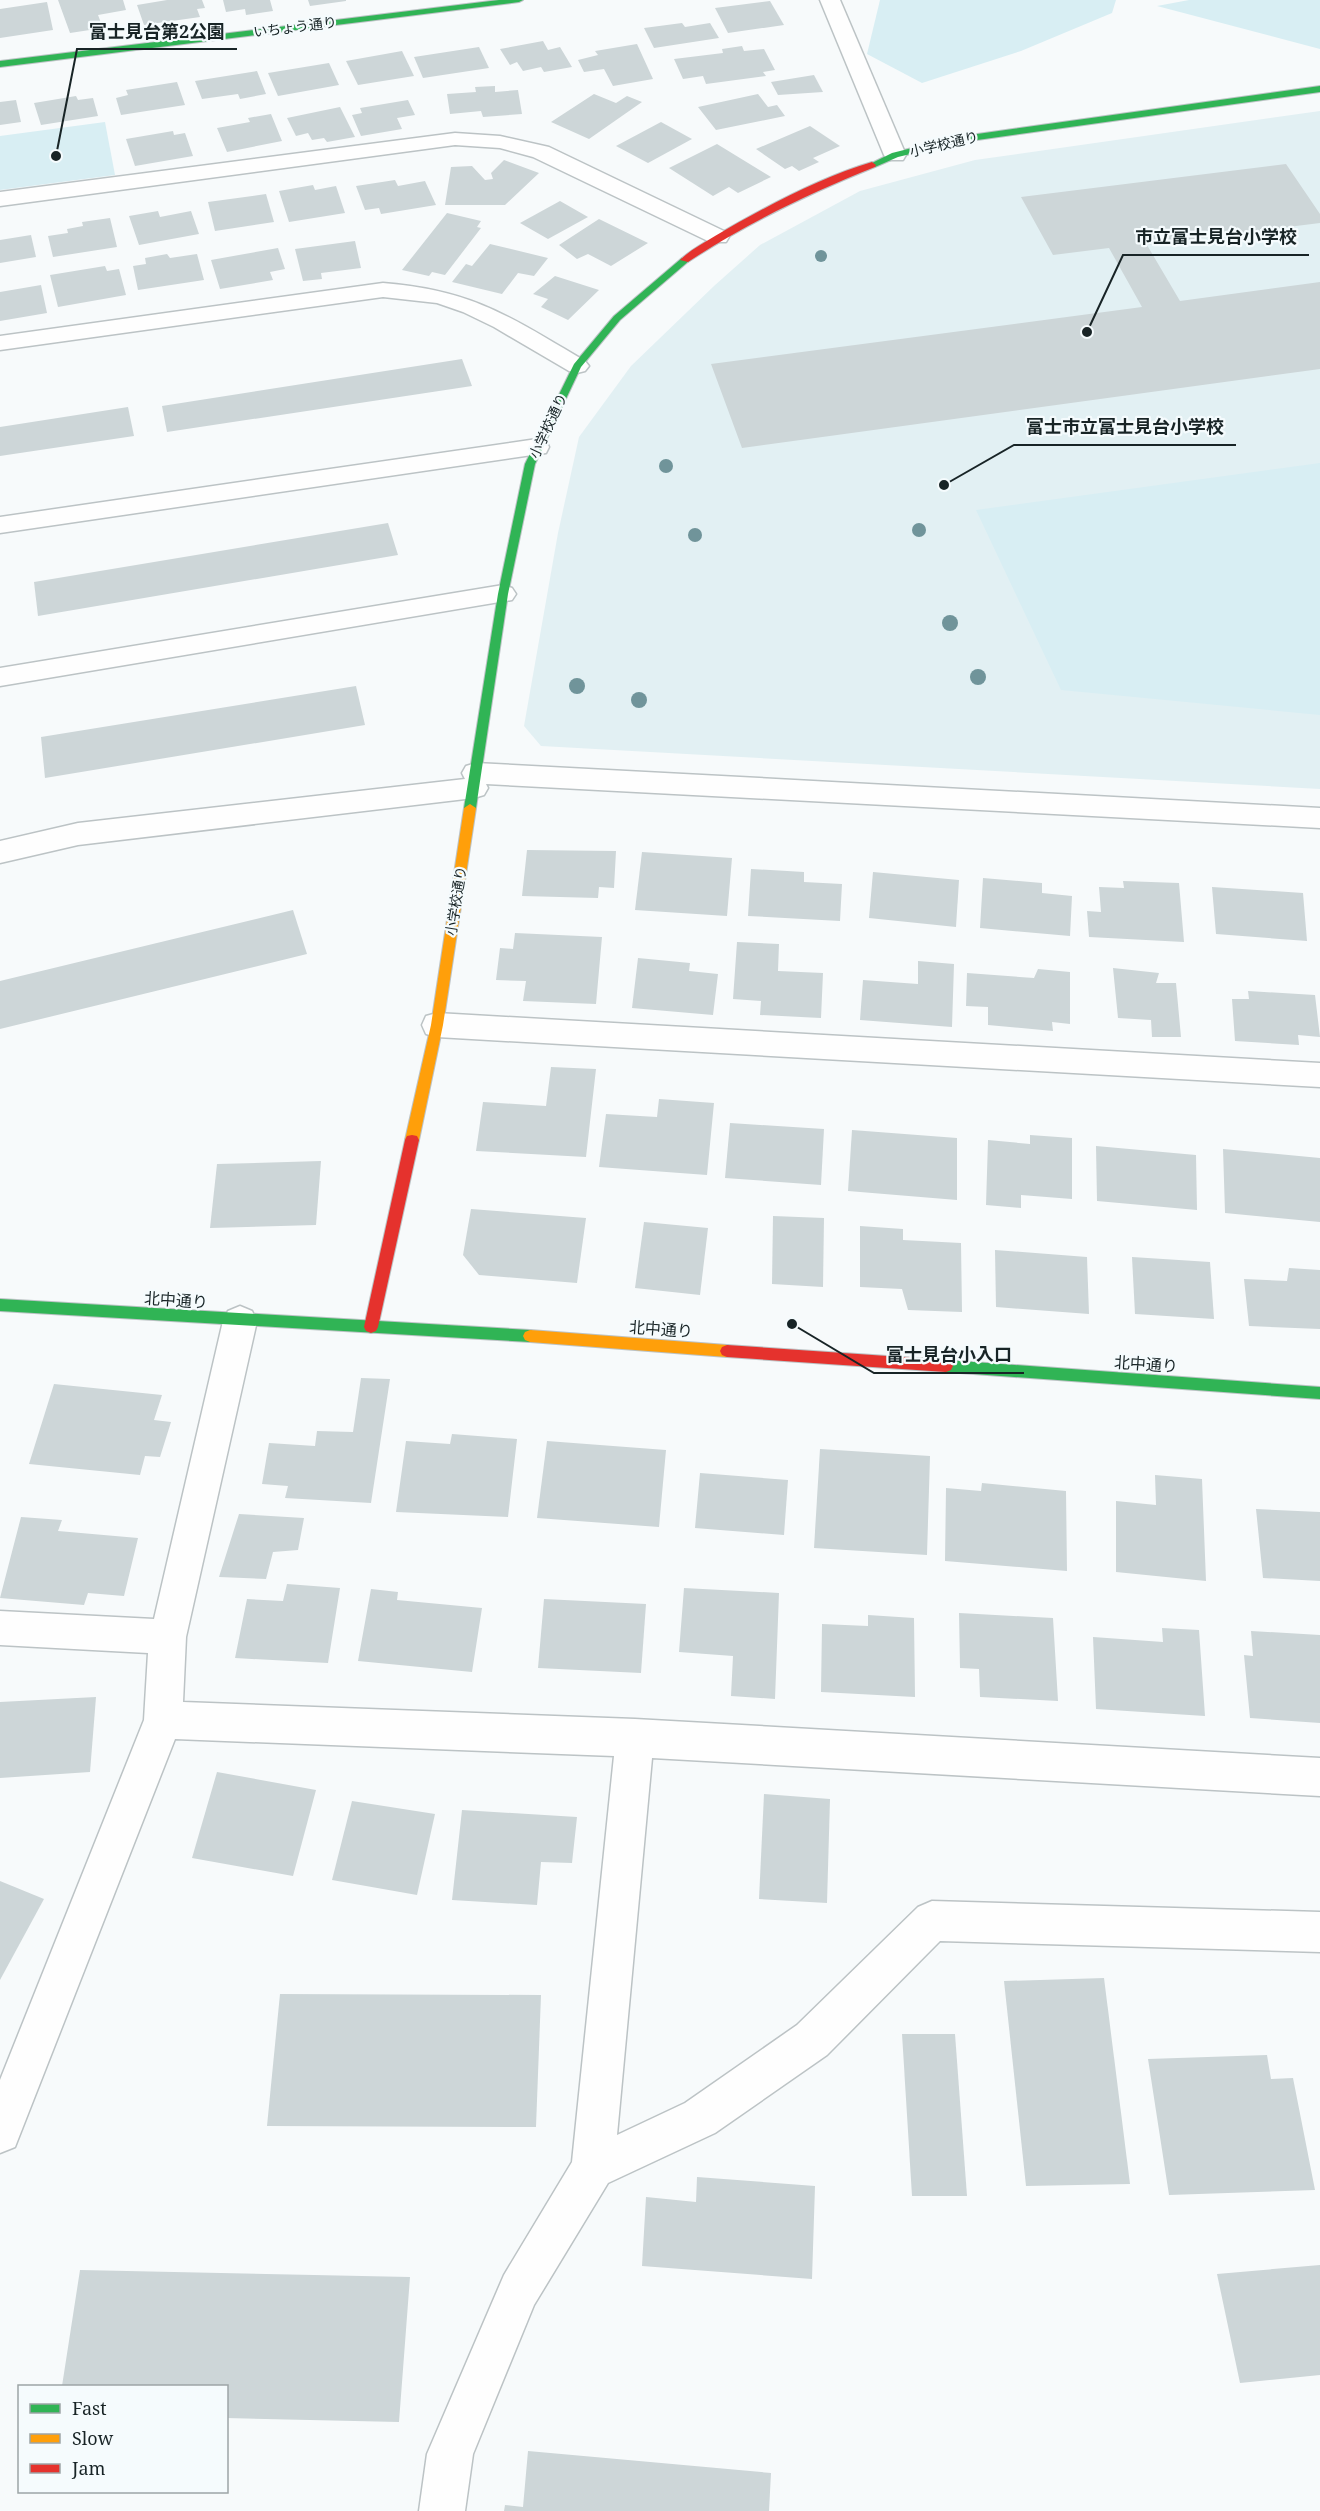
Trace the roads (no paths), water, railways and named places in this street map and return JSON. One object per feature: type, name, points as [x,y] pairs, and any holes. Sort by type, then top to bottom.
[{"type":"street","name":"いちょう通り","points":[[0,64],[519,0]]},
{"type":"street","points":[[830,0],[895,155]]},
{"type":"street","name":"小学校通り","points":[[372,1327],[437,1025],[503,594],[530,464],[577,366],[617,318],[685,260],[718,237],[800,194],[895,155],[957,140],[1024,129],[1320,89]]},
{"type":"street","points":[[0,199],[455,139],[500,142],[541,152],[718,237]]},
{"type":"street","points":[[0,343],[383,290],[423,293],[454,300],[488,314],[577,366]]},
{"type":"street","points":[[0,525],[537,447]]},
{"type":"street","points":[[0,677],[503,594]]},
{"type":"street","points":[[0,852],[78,834],[475,781],[1320,818]]},
{"type":"street","points":[[437,1025],[1320,1075]]},
{"type":"street","name":"北中通り","points":[[0,1305],[240,1321],[372,1327],[1320,1393]]},
{"type":"street","points":[[0,2132],[163,1720],[168,1637],[240,1321]]},
{"type":"street","points":[[0,1628],[168,1637]]},
{"type":"street","points":[[163,1720],[635,1738],[1320,1777]]},
{"type":"street","points":[[442,2511],[450,2454],[519,2290],[593,2168],[635,1738]]},
{"type":"street","points":[[593,2168],[700,2118],[812,2040],[932,1921],[1320,1932]]},
{"type":"place","name":"富士見台第2公園","points":[[56,156]]},
{"type":"place","name":"市立富士見台小学校","points":[[1087,332]]},
{"type":"place","name":"富士市立富士見台小学校","points":[[944,485]]},
{"type":"place","name":"富士見台小入口","points":[[792,1324]]}]
